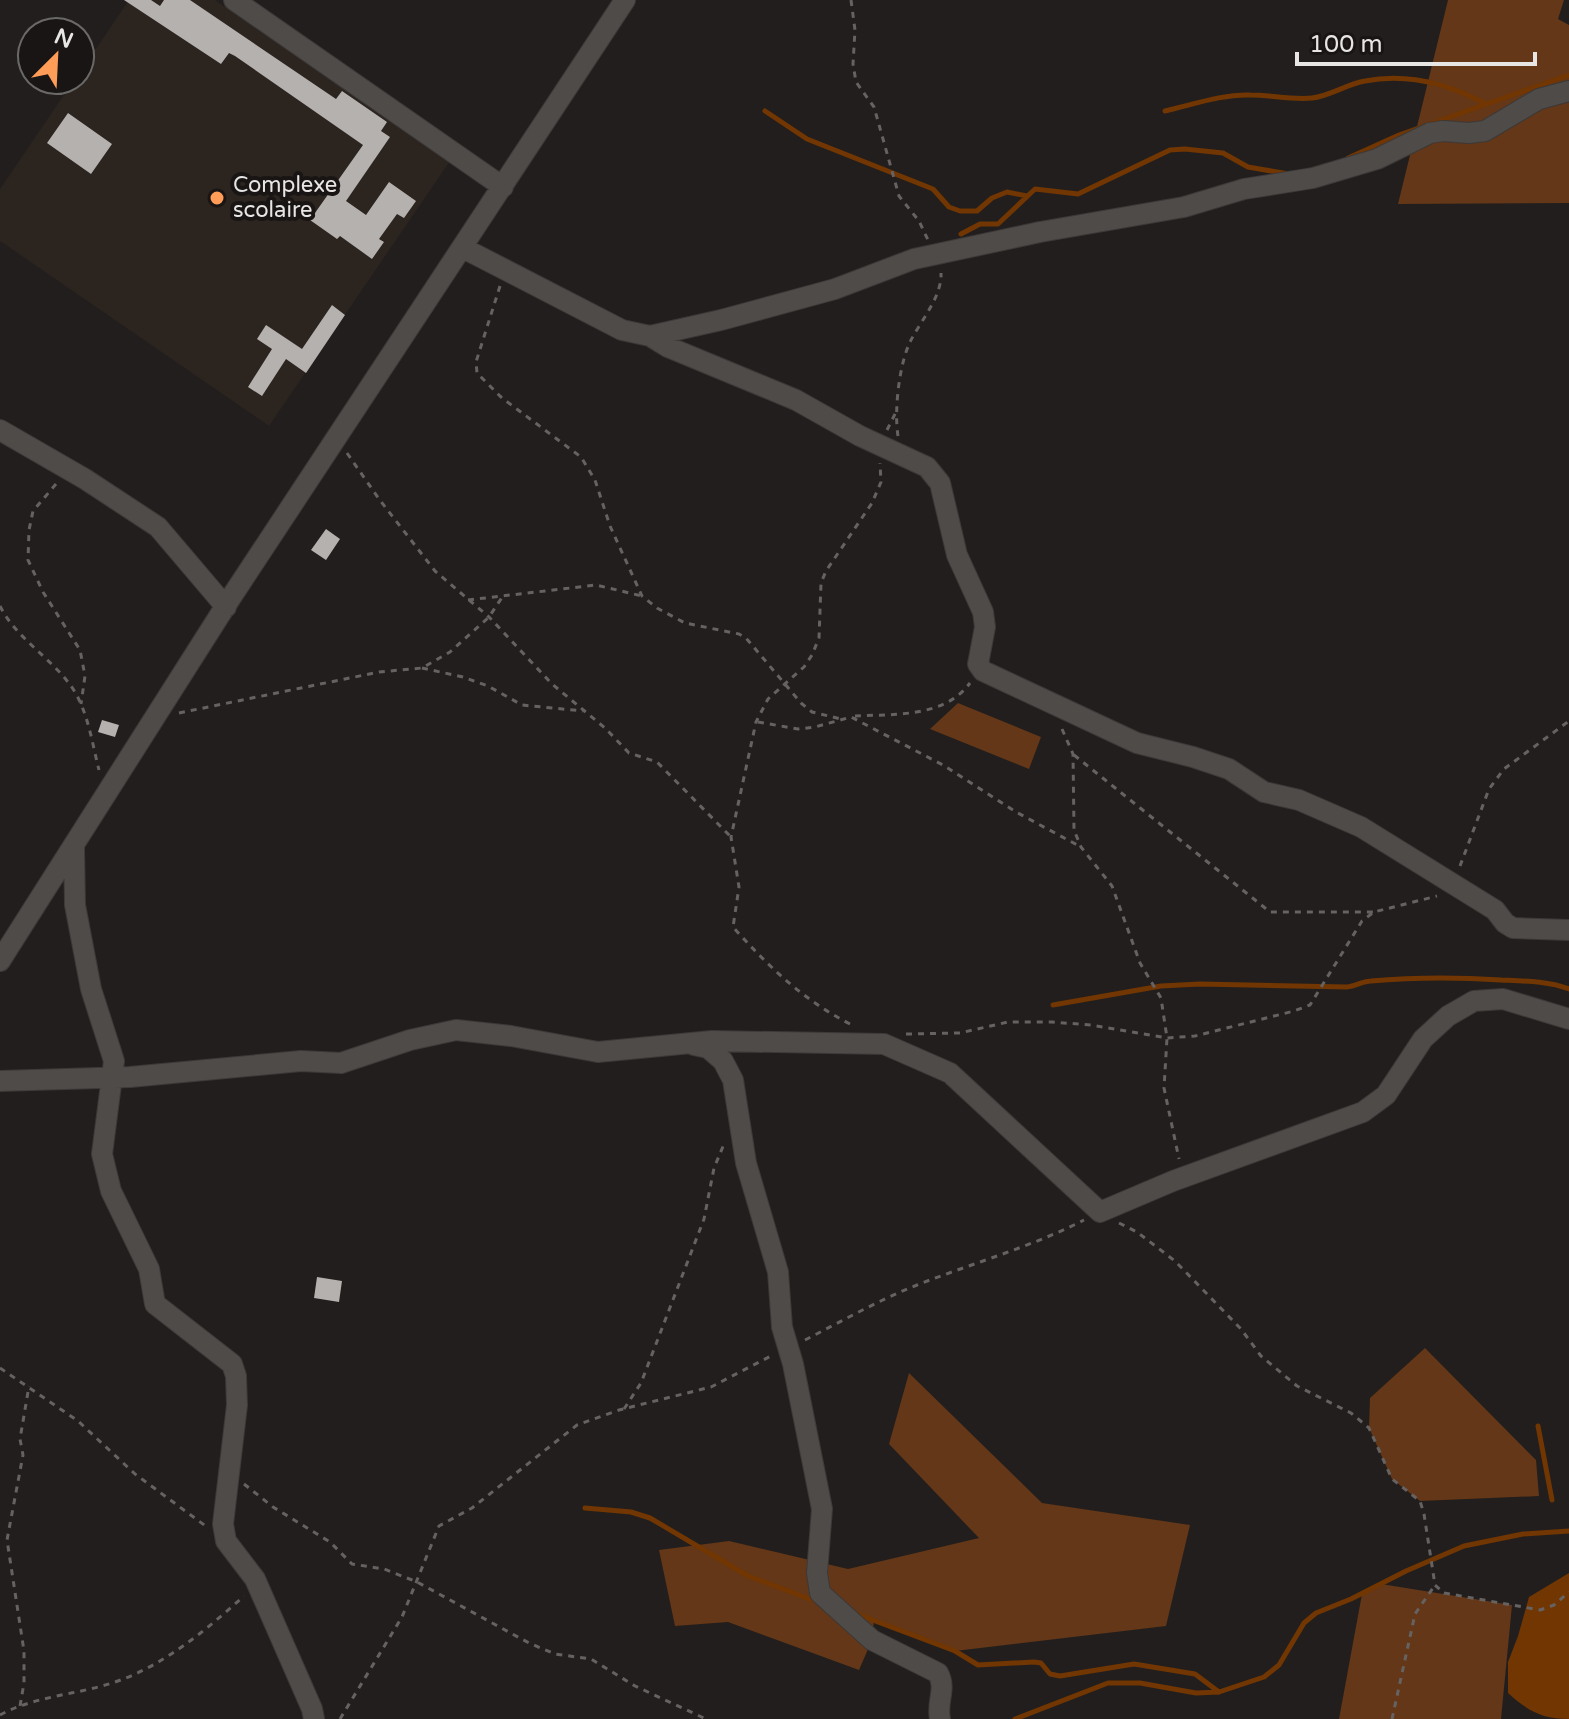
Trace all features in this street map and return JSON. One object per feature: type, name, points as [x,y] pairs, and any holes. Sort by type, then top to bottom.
[{"type":"street","points":[[234,0],[503,187]]},
{"type":"street","points":[[0,961],[226,607],[625,0]]},
{"type":"street","points":[[650,336],[835,289],[914,259],[1040,232],[1184,207],[1244,189],[1313,178],[1377,159],[1430,133],[1485,131],[1539,99],[1569,91]]},
{"type":"street","points":[[463,248],[622,330],[650,336],[668,347],[796,400],[927,467],[940,483],[957,555],[983,612],[985,627],[978,664],[983,671],[1137,743],[1229,769],[1264,792],[1299,800],[1361,827],[1495,910],[1513,928],[1569,930]]},
{"type":"street","points":[[0,430],[158,527],[226,607]]},
{"type":"street","points":[[74,848],[75,905],[91,989],[114,1061],[102,1154],[111,1191],[149,1269],[155,1304],[232,1364],[236,1376],[237,1405],[223,1524],[226,1541],[257,1583],[314,1719]]},
{"type":"street","points":[[0,1081],[114,1077],[301,1061],[341,1063],[410,1040],[456,1030],[511,1036],[598,1052],[712,1041],[884,1044],[950,1073],[1100,1212],[1363,1112],[1386,1095],[1423,1039],[1448,1016],[1474,1001],[1503,999],[1569,1019]]},
{"type":"street","points":[[686,1043],[708,1048],[723,1061],[733,1080],[746,1163],[778,1272],[782,1327],[822,1509],[817,1573],[820,1593],[872,1640],[938,1673],[943,1681],[938,1706],[940,1719]]},
{"type":"path","points":[[851,0],[856,82],[874,107],[899,196],[919,221],[941,272],[941,282],[905,356],[896,412],[903,455]]},
{"type":"path","points":[[505,270],[476,362],[477,373],[502,398],[581,457],[595,480],[610,526],[642,596]]},
{"type":"path","points":[[884,1044],[800,994],[763,961],[733,927],[739,887],[731,837],[756,722],[768,699],[804,667],[812,655],[819,638],[821,583],[872,503],[881,482],[879,444],[896,412]]},
{"type":"path","points":[[338,439],[435,571],[489,617],[552,684],[629,753],[657,762],[731,837]]},
{"type":"path","points":[[68,469],[33,511],[28,560],[43,592],[80,650],[85,676],[81,704]]},
{"type":"path","points":[[468,600],[596,585],[642,596],[685,623],[746,638],[801,703],[812,712],[841,719]]},
{"type":"path","points":[[422,668],[450,652],[489,617],[503,596]]},
{"type":"path","points":[[0,606],[9,622],[72,687],[81,704],[107,797]]},
{"type":"path","points":[[756,722],[798,729],[851,717],[914,713],[945,704],[969,685],[978,664]]},
{"type":"path","points":[[156,719],[365,674],[422,668],[488,686],[522,705],[585,711]]},
{"type":"path","points":[[851,717],[943,765],[1016,812],[1081,847]]},
{"type":"path","points":[[1055,721],[1063,730],[1073,754],[1074,830],[1081,847],[1112,886],[1140,963],[1161,998],[1167,1038],[1164,1088],[1183,1178]]},
{"type":"path","points":[[1073,754],[1270,912],[1374,912],[1437,895],[1452,885],[1489,789],[1504,769],[1569,721]]},
{"type":"path","points":[[906,1034],[960,1033],[1008,1022],[1052,1022],[1091,1025],[1167,1038],[1195,1036],[1310,1005],[1362,921],[1374,912]]},
{"type":"path","points":[[624,1409],[641,1383],[704,1219],[714,1168],[726,1140]]},
{"type":"path","points":[[340,1719],[402,1617],[439,1526],[472,1508],[577,1425],[624,1409],[711,1387],[912,1287],[1045,1240],[1100,1212],[1137,1232],[1175,1261],[1241,1329],[1261,1356],[1297,1386],[1351,1413],[1369,1428],[1392,1479],[1420,1501],[1435,1585],[1444,1593],[1540,1610],[1554,1605],[1569,1592]]},
{"type":"path","points":[[0,1368],[78,1421],[135,1474],[226,1541]]},
{"type":"path","points":[[20,1706],[24,1651],[7,1540],[23,1455],[20,1439],[29,1386]]},
{"type":"path","points":[[230,1472],[273,1507],[330,1542],[352,1564],[384,1569],[417,1582],[529,1643],[555,1654],[591,1659],[635,1686],[706,1719]]},
{"type":"path","points":[[0,1715],[20,1706],[113,1683],[169,1656],[257,1583]]},
{"type":"path","points":[[1392,1719],[1415,1614],[1435,1585]]},
{"type":"shaded area","points":[[129,0],[215,0],[450,161],[269,426],[0,241],[0,189],[63,96],[96,96],[96,48]]},
{"type":"shaded area","points":[[1448,0],[1564,0],[1558,19],[1569,25],[1569,203],[1398,204]]},
{"type":"shaded area","points":[[958,703],[1041,737],[1029,769],[930,729]]},
{"type":"shaded area","points":[[1425,1348],[1536,1460],[1539,1496],[1420,1501],[1392,1479],[1369,1428],[1370,1398]]},
{"type":"shaded area","points":[[909,1373],[1042,1503],[1190,1525],[1166,1626],[955,1651],[874,1619],[872,1640],[859,1670],[728,1622],[675,1626],[659,1550],[729,1541],[848,1569],[979,1538],[889,1444]]},
{"type":"shaded area","points":[[1569,1573],[1569,1719],[1536,1713],[1508,1693],[1508,1662],[1529,1597]]},
{"type":"shaded area","points":[[1381,1584],[1512,1605],[1501,1719],[1339,1719],[1362,1594]]},
{"type":"building","points":[[124,0],[151,0],[160,6],[164,0],[190,0],[336,99],[342,91],[387,122],[381,131],[390,137],[346,201],[366,215],[389,182],[416,201],[404,218],[397,214],[379,239],[384,242],[372,259],[340,236],[337,239],[310,220],[363,145],[235,56],[229,53],[221,64]]},
{"type":"building","points":[[68,113],[112,144],[91,174],[47,143]]},
{"type":"building","points":[[332,305],[345,315],[306,373],[286,359],[262,396],[248,387],[272,349],[257,339],[266,325],[302,349]]},
{"type":"building","points":[[326,529],[340,539],[326,560],[311,550]]},
{"type":"building","points":[[102,720],[119,725],[115,737],[98,732]]},
{"type":"building","points":[[317,1277],[342,1281],[339,1302],[314,1298]]},
{"type":"waterway","points":[[1348,158],[1399,135],[1569,75]]},
{"type":"waterway","points":[[1165,111],[1239,95],[1312,98],[1358,83],[1396,78],[1456,90],[1484,103]]},
{"type":"waterway","points":[[765,111],[807,139],[933,189],[949,207],[960,211],[977,211],[992,198],[1007,192],[1027,196]]},
{"type":"waterway","points":[[961,234],[980,224],[998,224],[1035,189],[1078,194],[1170,150],[1223,153],[1248,167],[1289,174]]},
{"type":"waterway","points":[[1053,1005],[1161,986],[1200,984],[1347,987],[1368,981],[1452,978],[1536,982],[1569,989]]},
{"type":"waterway","points":[[1538,1426],[1552,1500]]},
{"type":"waterway","points":[[585,1508],[631,1512],[650,1518],[748,1576],[818,1602]]},
{"type":"waterway","points":[[1015,1719],[1108,1683],[1140,1683],[1196,1693],[1219,1692],[1264,1677],[1279,1665],[1304,1623],[1316,1613],[1464,1546],[1523,1534],[1569,1531]]},
{"type":"waterway","points":[[854,1613],[955,1651],[978,1665],[1034,1662],[1041,1663],[1050,1674],[1060,1676],[1134,1664],[1195,1674],[1219,1692]]},
{"type":"place","name":"Complexe scolaire","points":[[217,198]]}]
